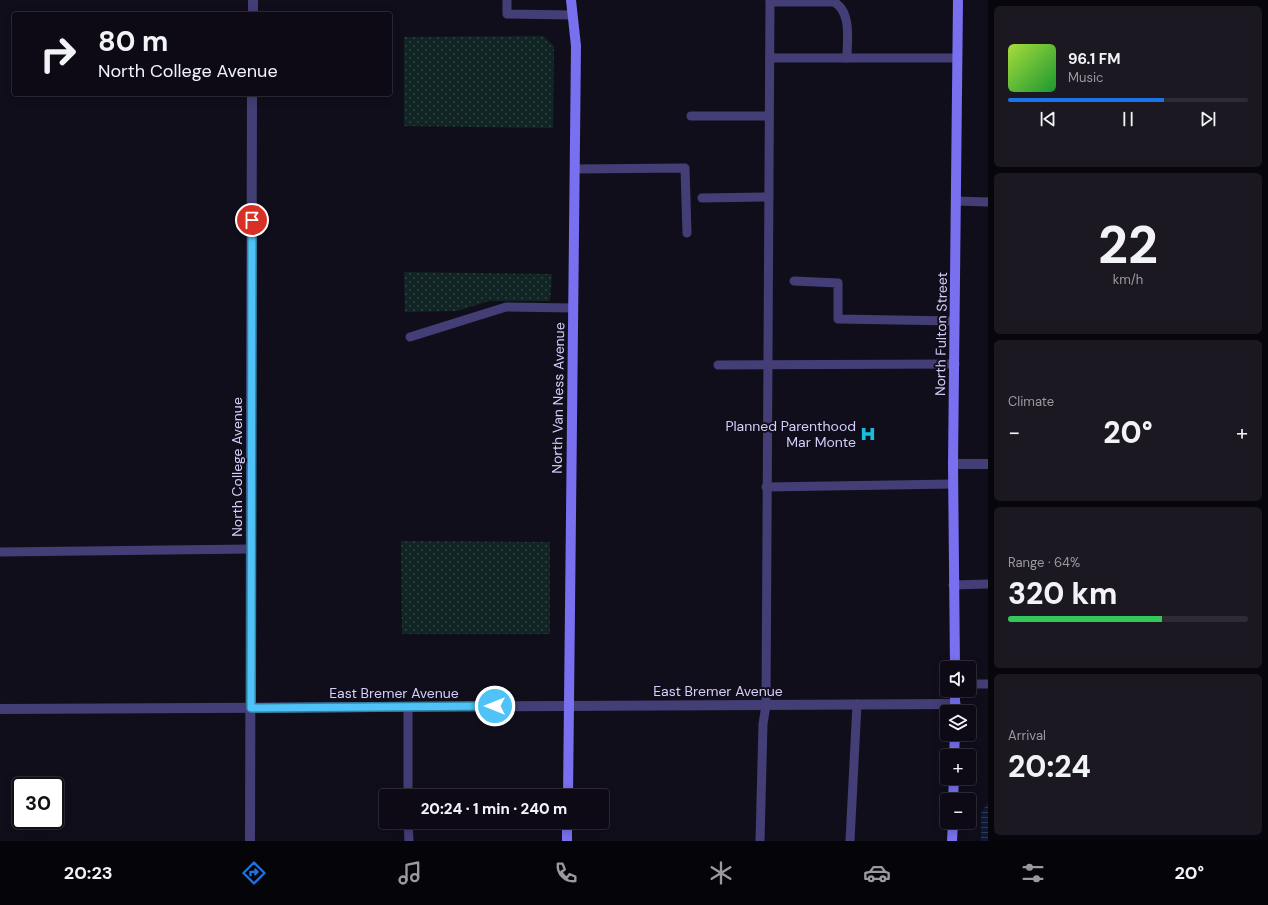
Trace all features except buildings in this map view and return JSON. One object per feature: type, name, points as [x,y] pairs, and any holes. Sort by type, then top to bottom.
[{"type":"main road","name":"North Van Ness Avenue","points":[[568,789],[576,46],[571,0]]},
{"type":"main road","name":"North Fulton Street","points":[[955,661],[953,464],[958,0]]},
{"type":"main road","points":[[567,841],[568,829]]},
{"type":"main road","points":[[952,841],[953,829]]},
{"type":"street","points":[[253,0],[253,12]]},
{"type":"street","name":"North College Avenue","points":[[250,841],[252,96]]},
{"type":"street","points":[[953,464],[988,464]]},
{"type":"street","name":"East Bremer Avenue","points":[[0,709],[857,704],[940,707]]},
{"type":"lane","points":[[507,0],[507,14],[572,15]]},
{"type":"lane","points":[[760,841],[763,724],[766,705],[766,487],[770,1],[834,2],[842,6],[846,15],[847,58]]},
{"type":"lane","points":[[770,58],[958,58]]},
{"type":"lane","points":[[692,116],[769,116]]},
{"type":"lane","points":[[575,169],[685,168],[687,233]]},
{"type":"lane","points":[[702,198],[768,198]]},
{"type":"lane","points":[[956,202],[988,202]]},
{"type":"lane","points":[[794,281],[838,283],[838,319],[955,320]]},
{"type":"lane","points":[[410,336],[506,307],[573,308]]},
{"type":"lane","points":[[718,365],[954,364]]},
{"type":"lane","points":[[766,487],[953,484]]},
{"type":"lane","points":[[0,552],[251,549]]},
{"type":"lane","points":[[953,585],[988,584]]},
{"type":"lane","points":[[976,684],[988,684]]},
{"type":"lane","points":[[850,841],[857,704]]},
{"type":"lane","points":[[408,707],[408,789]]},
{"type":"lane","points":[[408,829],[409,841]]},
{"type":"green space","points":[[543,36],[554,46],[553,128],[404,126],[404,37]]},
{"type":"green space","points":[[404,272],[552,274],[550,301],[489,301],[457,311],[405,312]]},
{"type":"green space","points":[[401,541],[550,542],[550,634],[402,634]]},
{"type":"water","points":[[988,803],[988,841],[981,841],[981,813]]},
{"type":"place","name":"Planned Parenthood Mar Monte","points":[[868,434]]},
{"type":"route","points":[[252,220],[251,708],[495,706]]}]
